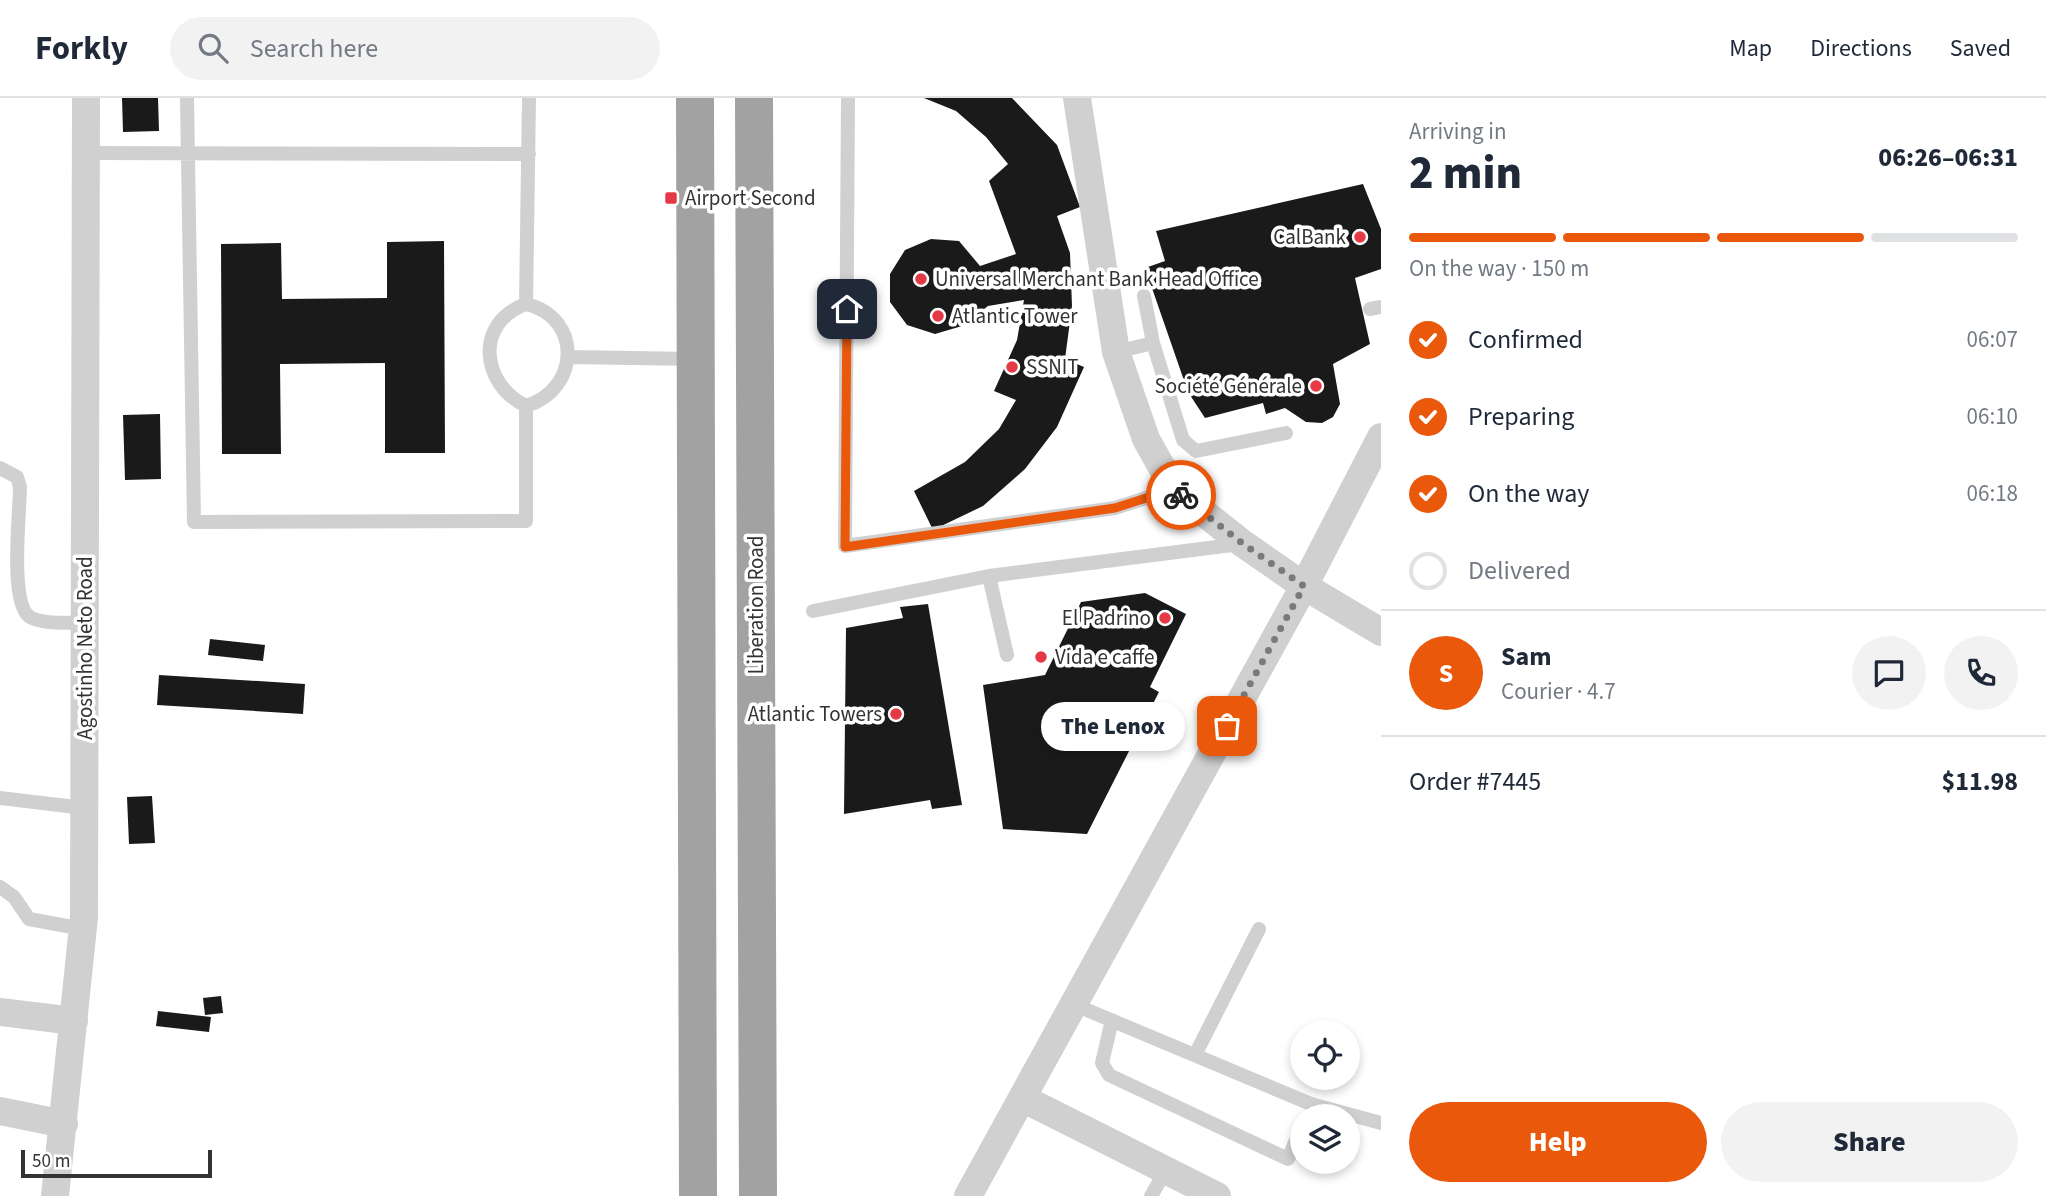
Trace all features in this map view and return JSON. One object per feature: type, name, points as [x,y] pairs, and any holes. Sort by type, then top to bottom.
[{"type":"highway","points":[[695,98],[698,1196]]},
{"type":"highway","name":"Liberation Road","points":[[754,98],[758,1196]]},
{"type":"street","name":"Agostinho Neto Road","points":[[55,1196],[83,929],[86,98]]},
{"type":"street","points":[[1077,98],[1116,352],[1146,439],[1174,489],[1242,543],[1304,586],[1381,632]]},
{"type":"street","points":[[968,1196],[1024,1099],[1304,586],[1381,437]]},
{"type":"street","points":[[0,1012],[74,1021]]},
{"type":"street","points":[[1024,1099],[1217,1196]]},
{"type":"street","points":[[0,1111],[64,1124]]},
{"type":"lane","points":[[187,98],[194,522],[526,521],[526,406]]},
{"type":"lane","points":[[526,304],[529,98]]},
{"type":"lane","points":[[848,98],[845,547],[1115,508],[1174,489]]},
{"type":"lane","points":[[86,153],[530,154]]},
{"type":"lane","points":[[1144,296],[1153,343],[1183,440],[1196,451],[1286,433]]},
{"type":"lane","points":[[526,304],[542,308],[556,322],[564,337],[568,357],[566,372],[558,389],[545,400],[526,406],[511,398],[498,385],[491,371],[490,346],[497,324],[510,310],[526,304]]},
{"type":"lane","points":[[1116,352],[1153,343]]},
{"type":"lane","points":[[568,357],[695,359]]},
{"type":"lane","points":[[0,468],[17,477],[20,487],[17,569],[21,605],[28,616],[40,621],[84,623]]},
{"type":"lane","points":[[814,611],[989,576],[1242,543]]},
{"type":"lane","points":[[989,576],[1007,655]]},
{"type":"lane","points":[[0,798],[84,808]]},
{"type":"lane","points":[[0,887],[14,897],[29,919],[83,929]]},
{"type":"lane","points":[[1195,1055],[1259,929]]},
{"type":"lane","points":[[1075,1004],[1195,1055],[1296,1104]]},
{"type":"lane","points":[[1112,1020],[1102,1063],[1109,1075],[1289,1159],[1290,1156]]},
{"type":"lane","points":[[1360,1119],[1381,1123]]},
{"type":"lane","points":[[1151,1196],[1166,1170]]},
{"type":"building","points":[[122,98],[158,98],[159,131],[123,132]]},
{"type":"building","name":"Atlantic Tower","points":[[924,98],[1012,98],[1057,145],[1080,207],[1057,216],[1070,253],[1072,306],[1065,359],[1084,367],[1057,427],[1025,469],[983,506],[933,530],[914,491],[965,462],[999,429],[1016,400],[994,391],[1017,340],[1024,300],[988,306],[962,326],[935,334],[907,325],[890,302],[890,274],[905,250],[931,239],[959,241],[980,266],[1016,254],[989,181],[1008,164],[986,137],[956,111]]},
{"type":"building","points":[[1363,184],[1381,229],[1381,269],[1355,278],[1370,344],[1333,364],[1340,404],[1333,417],[1322,423],[1306,422],[1285,408],[1266,414],[1263,403],[1205,418],[1188,392],[1145,268],[1165,261],[1156,231]]},
{"type":"building","points":[[444,241],[445,453],[385,453],[385,363],[280,364],[281,454],[222,454],[221,244],[281,243],[282,299],[387,298],[387,242]]},
{"type":"building","points":[[160,414],[161,479],[125,480],[123,415]]},
{"type":"building","points":[[1145,593],[1186,614],[1150,687],[1159,692],[1087,834],[1003,829],[983,685],[1045,675],[1081,602]]},
{"type":"building","name":"Atlantic Towers","points":[[928,604],[962,805],[932,809],[930,800],[844,814],[846,628],[903,618],[900,607]]},
{"type":"building","points":[[210,639],[265,645],[263,661],[208,655]]},
{"type":"building","points":[[159,675],[305,684],[303,714],[157,705]]},
{"type":"building","points":[[152,796],[155,843],[129,844],[127,797]]},
{"type":"building","points":[[221,996],[223,1013],[205,1015],[203,998]]},
{"type":"building","points":[[158,1011],[211,1017],[209,1032],[156,1026]]},
{"type":"way so far","points":[[1181,495],[1242,543],[1304,586],[1227,726]]},
{"type":"place","name":"Airport Second","points":[[671,198]]},
{"type":"place","name":"CalBank","points":[[1360,237]]},
{"type":"place","name":"Universal Merchant Bank Head Office","points":[[921,279]]},
{"type":"place","name":"Atlantic Tower","points":[[938,316]]},
{"type":"place","name":"SSNIT","points":[[1012,367]]},
{"type":"place","name":"Société Générale","points":[[1316,386]]},
{"type":"place","name":"El Padrino","points":[[1165,618]]},
{"type":"place","name":"Vida e caffe","points":[[1041,657]]},
{"type":"place","name":"Atlantic Towers","points":[[896,714]]},
{"type":"place","name":"The Lenox","points":[[1227,726]]},
{"type":"route","points":[[847,309],[845,547],[1115,508],[1174,489],[1181,495]]}]
